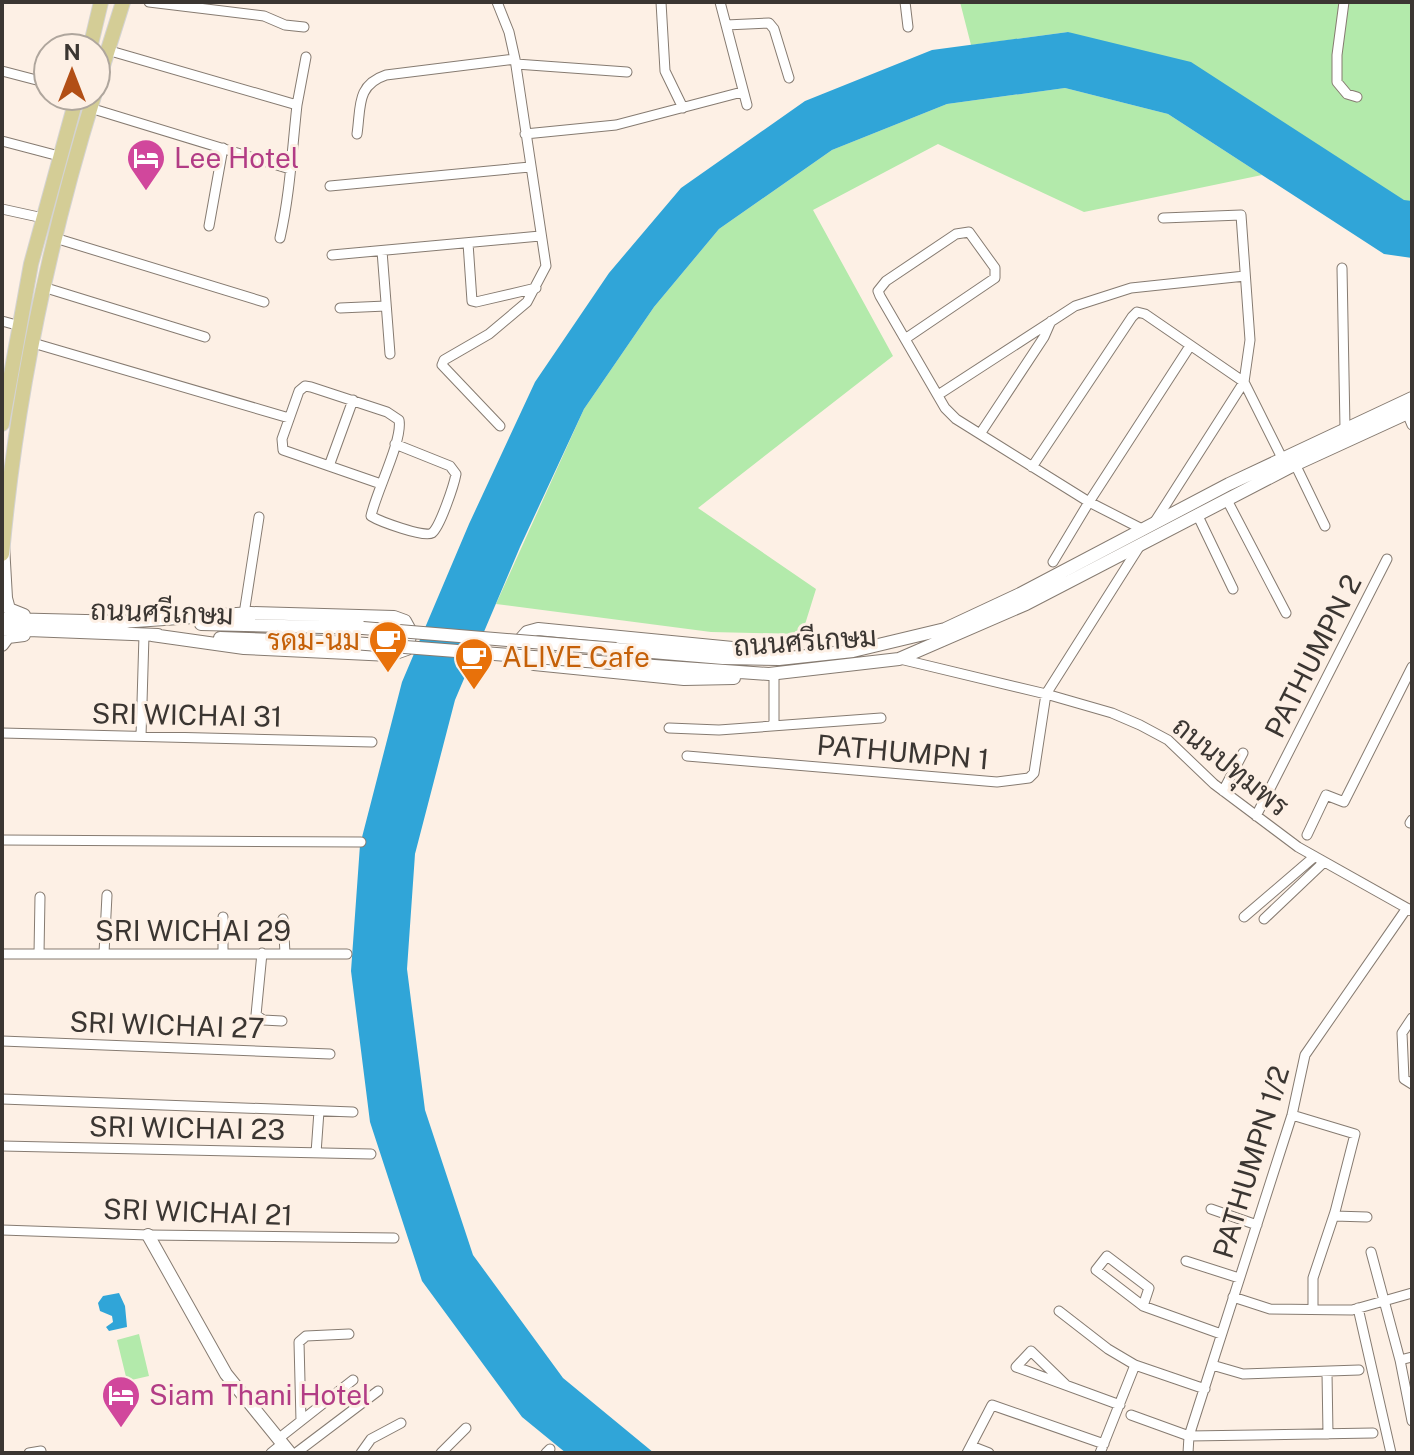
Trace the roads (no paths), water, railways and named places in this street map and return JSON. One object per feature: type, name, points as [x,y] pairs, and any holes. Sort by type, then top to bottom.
[{"type":"main road","points":[[94,32],[101,2]]},
{"type":"main road","points":[[112,35],[123,2]]},
{"type":"main road","points":[[2,424],[43,218],[72,112]]},
{"type":"main road","points":[[2,554],[8,453],[43,287],[89,112]]},
{"type":"main road","name":"ถนนศรีเกษม","points":[[2,629],[121,622],[363,628],[723,658],[779,659],[853,651],[945,629],[1146,531],[1282,458],[1412,398]]},
{"type":"main road","name":"ถนนศรีเกษม","points":[[2,619],[148,635],[353,643],[771,673],[899,659],[1026,604],[1146,531],[1197,514],[1295,464],[1410,416]]},
{"type":"main road","points":[[3,545],[9,609],[19,615],[76,627]]},
{"type":"main road","points":[[121,622],[244,614],[394,617],[409,626],[410,644],[402,652],[390,655],[244,648],[148,635]]},
{"type":"main road","points":[[2,645],[8,637],[76,627]]},
{"type":"main road","points":[[771,673],[715,680],[534,664],[521,655],[520,640],[527,632],[538,629],[778,652],[853,651]]},
{"type":"main road","points":[[148,1235],[226,1374],[283,1445]]},
{"type":"street","points":[[149,2],[264,16],[285,25],[304,27]]},
{"type":"street","points":[[497,2],[509,32],[515,61],[546,266],[527,302],[499,326],[442,363],[445,370],[500,426]]},
{"type":"street","points":[[661,2],[665,71],[683,108]]},
{"type":"street","points":[[720,2],[747,105]]},
{"type":"street","points":[[905,2],[908,27]]},
{"type":"street","points":[[1344,2],[1337,82],[1347,94],[1357,97]]},
{"type":"street","points":[[726,25],[769,23],[774,29],[789,78]]},
{"type":"street","points":[[112,51],[297,105]]},
{"type":"street","points":[[280,238],[290,195],[297,105],[306,57]]},
{"type":"street","points":[[357,134],[363,92],[374,79],[386,75],[515,61],[627,72]]},
{"type":"street","points":[[2,71],[32,79]]},
{"type":"street","points":[[525,134],[616,125],[742,92]]},
{"type":"street","points":[[112,109],[290,169]]},
{"type":"street","points":[[2,141],[59,156]]},
{"type":"street","points":[[209,226],[223,148]]},
{"type":"street","points":[[330,186],[530,167]]},
{"type":"street","points":[[2,209],[43,218]]},
{"type":"street","points":[[1046,694],[1146,531],[1244,382],[1250,340],[1241,215],[1163,218]]},
{"type":"street","points":[[905,339],[995,278],[995,268],[969,232],[956,234],[880,287],[880,296],[905,339],[938,395],[956,419],[1089,502],[1146,531]]},
{"type":"street","points":[[332,255],[540,236]]},
{"type":"street","points":[[55,238],[264,302]]},
{"type":"street","points":[[468,243],[472,301],[536,288]]},
{"type":"street","points":[[382,251],[390,354]]},
{"type":"street","points":[[1342,268],[1345,428]]},
{"type":"street","points":[[938,395],[1075,306],[1131,288],[1245,276]]},
{"type":"street","points":[[43,287],[205,337]]},
{"type":"street","points":[[340,308],[386,306]]},
{"type":"street","points":[[1032,467],[1137,312],[1152,318],[1244,382],[1282,458]]},
{"type":"street","points":[[2,321],[20,326]]},
{"type":"street","points":[[980,434],[1044,337],[1051,321]]},
{"type":"street","points":[[33,343],[289,418]]},
{"type":"street","points":[[1053,562],[1190,346]]},
{"type":"street","points":[[381,484],[283,450],[282,439],[299,391],[305,386],[387,412],[399,420],[400,428],[395,444],[381,484],[371,512],[372,518],[425,534],[434,531],[456,477],[454,469],[395,444]]},
{"type":"street","points":[[329,466],[353,400]]},
{"type":"street","points":[[1295,464],[1325,526]]},
{"type":"street","points":[[1227,500],[1286,613]]},
{"type":"street","points":[[1197,514],[1233,589]]},
{"type":"street","points":[[244,614],[259,517]]},
{"type":"street","name":"PATHUMPN 2","points":[[1256,816],[1387,559]]},
{"type":"street","points":[[141,736],[148,635]]},
{"type":"street","name":"ถนนปทุมพร","points":[[899,659],[1046,694],[1112,713],[1140,725],[1168,740],[1223,791],[1319,860],[1410,910]]},
{"type":"street","points":[[1307,835],[1326,795],[1344,802],[1412,667]]},
{"type":"street","points":[[771,673],[774,724]]},
{"type":"street","name":"PATHUMPN 1","points":[[687,756],[997,782],[1029,778],[1034,773],[1046,694]]},
{"type":"street","points":[[669,728],[719,730],[881,718]]},
{"type":"street","name":"SRI WICHAI 31","points":[[2,733],[372,742]]},
{"type":"street","points":[[1223,791],[1243,753]]},
{"type":"street","points":[[2,840],[361,842]]},
{"type":"street","points":[[1244,917],[1319,860]]},
{"type":"street","points":[[1264,919],[1319,860]]},
{"type":"street","points":[[104,953],[107,895]]},
{"type":"street","points":[[39,953],[40,897]]},
{"type":"street","name":"PATHUMPN 1/2","points":[[1188,1453],[1189,1436],[1292,1115],[1305,1055],[1410,910]]},
{"type":"street","points":[[223,917],[223,953]]},
{"type":"street","points":[[283,919],[285,953]]},
{"type":"street","points":[[262,953],[256,1015],[263,1020],[282,1021]]},
{"type":"street","name":"SRI WICHAI 29","points":[[2,954],[347,954]]},
{"type":"street","points":[[1411,1081],[1404,1079],[1402,1033],[1412,1018]]},
{"type":"street","name":"SRI WICHAI 27","points":[[2,1041],[330,1054]]},
{"type":"street","points":[[2,1099],[353,1112]]},
{"type":"street","points":[[316,1153],[319,1111]]},
{"type":"street","points":[[1292,1115],[1355,1134],[1334,1216],[1313,1278],[1313,1309]]},
{"type":"street","name":"SRI WICHAI 23","points":[[2,1146],[371,1154]]},
{"type":"street","points":[[1211,1209],[1257,1225]]},
{"type":"street","points":[[1334,1216],[1367,1217]]},
{"type":"street","name":"SRI WICHAI 21","points":[[2,1230],[394,1238]]},
{"type":"street","points":[[1371,1252],[1400,1360],[1411,1417]]},
{"type":"street","points":[[1143,1306],[1149,1288],[1107,1256],[1096,1270],[1143,1306],[1221,1334]]},
{"type":"street","points":[[1186,1261],[1239,1278]]},
{"type":"street","points":[[1233,1297],[1270,1309],[1358,1308],[1412,1293]]},
{"type":"street","points":[[1358,1308],[1391,1453]]},
{"type":"street","points":[[1059,1311],[1108,1349],[1135,1365],[1205,1389]]},
{"type":"street","points":[[301,1421],[299,1342],[306,1336],[349,1334]]},
{"type":"street","points":[[1066,1385],[1031,1351],[1016,1367],[1120,1405]]},
{"type":"street","points":[[1400,1360],[1412,1357]]},
{"type":"street","points":[[989,1453],[969,1450],[992,1405],[1102,1448],[1135,1365]]},
{"type":"street","points":[[1212,1365],[1243,1374],[1359,1370]]},
{"type":"street","points":[[1327,1373],[1328,1434]]},
{"type":"street","points":[[271,1453],[283,1445],[301,1421],[353,1380]]},
{"type":"street","points":[[296,1453],[378,1391]]},
{"type":"street","points":[[1131,1415],[1189,1436],[1373,1433]]},
{"type":"street","points":[[361,1453],[371,1439],[401,1423]]},
{"type":"street","points":[[441,1453],[466,1428]]},
{"type":"street","points":[[29,1453],[41,1451]]},
{"type":"water","points":[[1068,32],[1191,62],[1404,200],[1412,201],[1412,258],[1384,254],[1168,114],[1065,88],[947,104],[832,150],[719,229],[654,307],[584,409],[520,547],[455,700],[415,854],[407,969],[425,1110],[473,1255],[563,1378],[654,1453],[566,1453],[522,1417],[422,1281],[370,1122],[351,971],[360,845],[402,682],[469,524],[535,382],[609,273],[681,188],[805,101],[932,50]]},
{"type":"water","points":[[119,1293],[125,1306],[127,1327],[109,1331],[106,1327],[113,1322],[112,1316],[100,1311],[98,1303],[103,1296]]},
{"type":"place","name":"Lee Hotel","points":[[146,192]]},
{"type":"place","name":"รดม-นม","points":[[388,674]]},
{"type":"place","name":"ALIVE Cafe","points":[[474,691]]},
{"type":"place","name":"Siam Thani Hotel","points":[[121,1429]]}]
